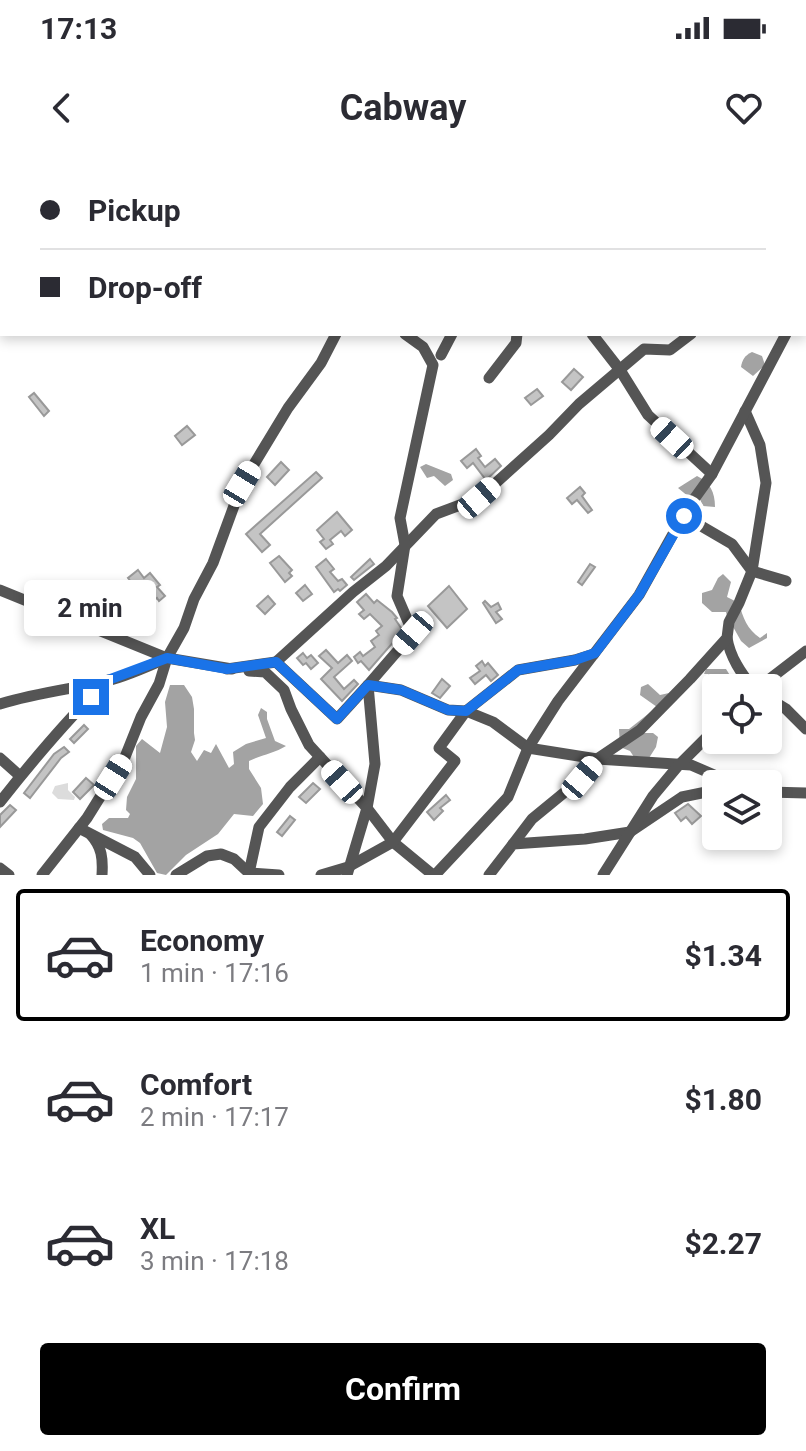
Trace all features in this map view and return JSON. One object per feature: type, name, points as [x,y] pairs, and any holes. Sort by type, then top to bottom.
[{"type":"street","points":[[42,875],[85,831],[125,757],[159,684],[167,658],[213,563],[242,484],[288,408],[321,363],[335,336]]},
{"type":"street","points":[[276,662],[337,719],[413,633],[397,596],[405,545],[400,518],[433,365],[423,347],[408,336]]},
{"type":"street","points":[[441,355],[451,336]]},
{"type":"street","points":[[489,378],[516,343],[517,336]]},
{"type":"street","points":[[594,336],[620,370],[648,415],[712,474]]},
{"type":"street","points":[[227,669],[276,662],[386,566],[436,514],[479,498],[579,404],[644,349],[670,350],[688,336]]},
{"type":"street","points":[[0,590],[167,658],[227,669],[265,672],[284,690],[309,745],[367,808],[393,842],[434,875],[508,797],[528,748],[558,701],[639,595],[712,474],[785,336]]},
{"type":"street","points":[[742,674],[729,651],[729,622],[752,571],[766,483],[760,445],[745,411]]},
{"type":"street","points":[[684,516],[732,544],[752,571],[786,581]]},
{"type":"street","points":[[489,875],[532,819],[582,778],[597,759],[640,730],[727,638]]},
{"type":"street","points":[[775,674],[806,651]]},
{"type":"street","points":[[321,875],[347,871],[393,842],[455,761],[439,748],[466,711],[518,670],[575,660],[595,653]]},
{"type":"street","points":[[0,704],[26,695],[108,680],[167,658]]},
{"type":"street","points":[[0,802],[74,713],[108,680]]},
{"type":"street","points":[[368,685],[401,690],[448,710],[466,711],[493,722],[528,748],[597,759],[691,765],[703,770]]},
{"type":"street","points":[[347,871],[367,808],[375,764],[368,685]]},
{"type":"street","points":[[782,707],[806,729]]},
{"type":"street","points":[[603,875],[653,796],[702,742]]},
{"type":"street","points":[[250,874],[259,827],[290,787],[320,757]]},
{"type":"street","points":[[0,758],[20,776]]},
{"type":"street","points":[[782,792],[806,793]]},
{"type":"street","points":[[513,844],[630,832],[682,797],[702,793]]},
{"type":"street","points":[[85,831],[95,838],[103,856],[102,875]]},
{"type":"street","points":[[85,831],[135,857],[150,875]]},
{"type":"street","points":[[176,875],[207,856],[221,854],[234,859],[250,874],[279,875]]},
{"type":"street","points":[[0,868],[9,875]]},
{"type":"shaded area","points":[[752,352],[762,356],[765,365],[753,376],[741,367],[744,358]]},
{"type":"shaded area","points":[[426,464],[451,474],[453,480],[445,486],[434,476],[427,478],[420,467]]},
{"type":"shaded area","points":[[697,476],[711,488],[715,507],[703,506],[698,495],[689,497],[678,488]]},
{"type":"shaded area","points":[[723,574],[731,582],[727,597],[739,603],[749,627],[760,638],[767,633],[767,638],[749,648],[741,641],[726,612],[712,612],[702,603],[702,593],[712,590]]},
{"type":"shaded area","points":[[706,669],[726,669],[729,674],[708,674],[704,674]]},
{"type":"shaded area","points":[[648,684],[660,695],[669,693],[640,729],[658,737],[656,747],[649,758],[634,757],[630,751],[620,747],[619,729],[629,729],[657,707],[640,695],[641,687]]},
{"type":"shaded area","points":[[170,685],[184,685],[192,697],[195,740],[191,752],[197,761],[204,750],[211,753],[216,744],[229,768],[234,764],[233,752],[266,738],[258,715],[261,708],[267,712],[275,741],[286,746],[249,761],[249,769],[261,788],[263,804],[253,816],[234,814],[218,834],[186,855],[166,875],[157,873],[140,843],[103,830],[102,824],[109,818],[128,818],[130,814],[126,810],[127,797],[136,779],[136,746],[142,739],[160,753],[167,727],[165,702]]},
{"type":"shaded area","points":[[68,783],[74,800],[58,799],[52,793],[55,786]]},
{"type":"building","points":[[574,369],[583,377],[571,390],[562,382]]},
{"type":"building","points":[[537,389],[543,396],[531,405],[525,398]]},
{"type":"building","points":[[34,393],[49,411],[44,416],[29,397]]},
{"type":"building","points":[[187,426],[195,435],[182,445],[175,436]]},
{"type":"building","points":[[476,449],[485,467],[495,459],[501,466],[486,480],[473,463],[467,468],[461,461]]},
{"type":"building","points":[[281,462],[289,470],[275,485],[267,477]]},
{"type":"building","points":[[316,472],[322,478],[260,534],[270,545],[262,552],[246,534]]},
{"type":"building","points":[[580,487],[592,510],[588,513],[577,500],[572,504],[567,498]]},
{"type":"building","points":[[337,512],[352,530],[345,536],[341,531],[330,540],[333,544],[326,549],[320,542],[324,539],[317,530]]},
{"type":"building","points":[[279,556],[292,570],[289,573],[292,576],[285,582],[270,563]]},
{"type":"building","points":[[326,559],[334,569],[330,572],[347,585],[340,591],[334,592],[316,567]]},
{"type":"building","points":[[370,559],[374,564],[354,580],[351,577]]},
{"type":"building","points":[[590,564],[595,567],[582,585],[578,582]]},
{"type":"building","points":[[138,570],[144,578],[150,573],[165,596],[146,606],[141,600],[136,604],[125,589],[132,583],[128,578]]},
{"type":"building","points":[[305,585],[312,594],[303,601],[296,593]]},
{"type":"building","points":[[449,586],[467,609],[447,628],[428,606]]},
{"type":"building","points":[[366,594],[374,603],[377,600],[392,612],[403,631],[369,670],[354,657],[360,652],[363,656],[375,647],[371,641],[379,635],[376,631],[382,626],[370,614],[364,619],[359,614],[364,610],[357,602]]},
{"type":"building","points":[[268,596],[275,604],[265,614],[257,606]]},
{"type":"building","points":[[485,601],[491,607],[498,603],[501,609],[496,612],[502,619],[496,623],[483,603]]},
{"type":"building","points":[[326,650],[338,663],[347,655],[352,661],[334,677],[344,689],[354,680],[358,684],[342,701],[321,679],[332,668],[319,656]]},
{"type":"building","points":[[303,653],[307,658],[311,655],[318,663],[311,669],[306,663],[303,665],[297,658]]},
{"type":"building","points":[[482,661],[485,666],[488,663],[498,675],[491,681],[486,675],[475,684],[470,678],[480,671],[476,666]]},
{"type":"building","points":[[442,679],[450,686],[440,698],[432,693]]},
{"type":"building","points":[[84,725],[88,729],[74,743],[70,739]]},
{"type":"building","points":[[64,747],[69,752],[30,798],[24,793],[54,754]]},
{"type":"building","points":[[86,778],[94,785],[80,799],[73,792]]},
{"type":"building","points":[[313,783],[320,789],[306,803],[299,797]]},
{"type":"building","points":[[446,795],[450,800],[440,808],[443,811],[434,820],[427,812]]},
{"type":"building","points":[[688,804],[701,816],[692,824],[686,817],[681,821],[675,813]]},
{"type":"building","points":[[10,805],[16,810],[0,827],[0,815]]},
{"type":"building","points":[[290,816],[295,820],[282,836],[277,832]]},
{"type":"route","points":[[91,697],[108,680],[167,658],[227,669],[276,662],[337,719],[368,685],[401,690],[448,710],[466,711],[518,670],[575,660],[595,653],[639,595],[684,516]]}]
